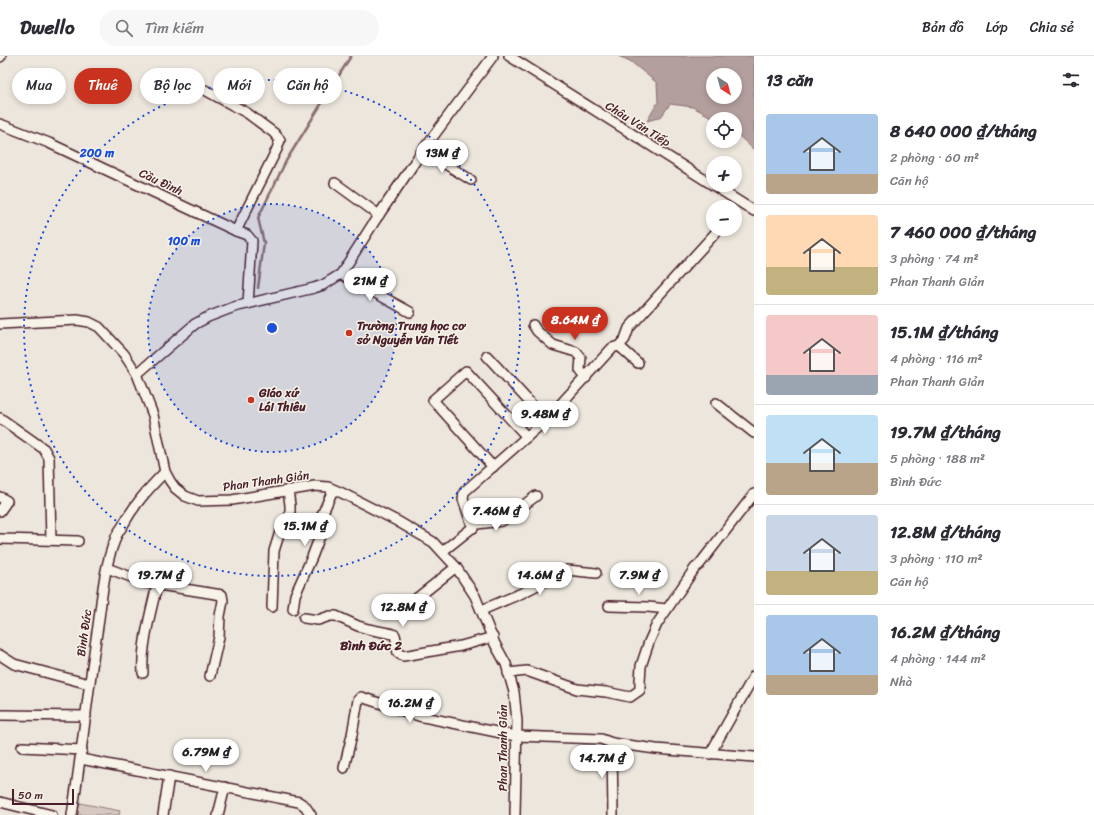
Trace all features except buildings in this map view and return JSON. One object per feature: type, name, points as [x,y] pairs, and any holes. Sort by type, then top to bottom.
[{"type":"street","points":[[137,374],[196,324],[208,317],[234,307],[314,288],[323,285],[341,274],[423,150],[493,56]]},
{"type":"street","name":"Châu Văn Tiếp","points":[[509,56],[736,200]]},
{"type":"street","points":[[205,90],[247,113],[274,133],[280,140],[277,149],[236,231]]},
{"type":"street","name":"Cầu Đình","points":[[0,124],[56,146],[236,231],[247,234],[252,241],[248,304]]},
{"type":"street","points":[[423,150],[471,180]]},
{"type":"street","points":[[335,183],[379,215]]},
{"type":"street","name":"Châu Văn Tiếp","points":[[742,204],[754,211]]},
{"type":"street","points":[[473,528],[463,499],[464,492],[546,420],[612,348],[619,346],[625,339],[629,328],[712,236]]},
{"type":"street","points":[[341,274],[410,312]]},
{"type":"street","name":"Phan Thanh Giản","points":[[0,324],[77,320],[89,322],[99,327],[124,354],[137,374],[153,415],[165,472],[175,488],[185,496],[198,501],[232,500],[315,486],[328,487],[397,521],[433,542],[443,551],[456,567],[475,596],[492,637],[506,664],[514,692],[517,720],[515,815]]},
{"type":"street","points":[[533,325],[537,331],[553,345],[576,352],[581,358],[580,370],[586,378]]},
{"type":"street","points":[[619,346],[638,363]]},
{"type":"street","points":[[487,356],[546,420]]},
{"type":"street","points":[[493,467],[433,400],[466,371],[527,437]]},
{"type":"street","points":[[716,403],[754,434]]},
{"type":"street","points":[[0,418],[44,449],[49,458],[51,540]]},
{"type":"street","name":"Bình Đức","points":[[72,815],[82,754],[89,684],[107,568],[115,539],[130,512],[146,490],[165,472]]},
{"type":"street","points":[[272,607],[274,551],[279,535],[290,516],[288,490]]},
{"type":"street","points":[[293,609],[295,595],[320,536],[320,517],[334,490]]},
{"type":"street","points":[[508,673],[527,671],[576,689],[606,692],[630,697],[640,690],[641,666],[657,624],[695,568],[699,565],[754,494]]},
{"type":"street","points":[[0,496],[6,501],[0,511]]},
{"type":"street","points":[[443,551],[477,524],[502,521],[536,496]]},
{"type":"street","points":[[0,539],[78,541]]},
{"type":"street","points":[[412,602],[456,567]]},
{"type":"street","points":[[107,568],[157,586],[222,595],[223,601],[220,616],[219,637],[210,676]]},
{"type":"street","points":[[482,610],[522,594],[566,570],[596,573]]},
{"type":"street","points":[[143,673],[142,666],[146,637],[157,586]]},
{"type":"street","points":[[609,606],[667,609]]},
{"type":"street","points":[[304,618],[318,620],[330,616],[336,616],[358,626],[393,634],[396,638],[396,650],[403,656],[461,646],[492,637]]},
{"type":"street","points":[[0,655],[14,664],[89,684]]},
{"type":"street","points":[[710,754],[754,676]]},
{"type":"street","points":[[344,768],[358,700],[361,697],[419,716],[516,736],[602,739],[612,743],[656,749],[754,757]]},
{"type":"street","points":[[0,715],[86,716]]},
{"type":"street","points":[[612,743],[614,815]]},
{"type":"street","points":[[22,747],[82,754],[169,776],[299,802],[306,806],[311,815]]},
{"type":"street","points":[[162,815],[169,776]]},
{"type":"street","points":[[218,815],[225,787]]},
{"type":"street","points":[[0,802],[52,815]]},
{"type":"shaded area","points":[[618,56],[754,56],[754,150],[742,139],[742,112],[706,112],[706,114],[693,107],[670,104],[661,117],[647,121],[658,102],[657,83],[630,61]]},
{"type":"shaded area","points":[[80,803],[120,811],[119,815],[77,815]]},
{"type":"waterway","points":[[258,288],[264,243],[258,218],[286,161],[351,56]]},
{"type":"place","name":"Trường Trung học cơ sở Nguyễn Văn Tiết","points":[[349,333]]},
{"type":"place","name":"Giáo xứ Lái Thiêu","points":[[251,400]]},
{"type":"district","name":"Bình Đức 2","points":[[371,645]]}]
